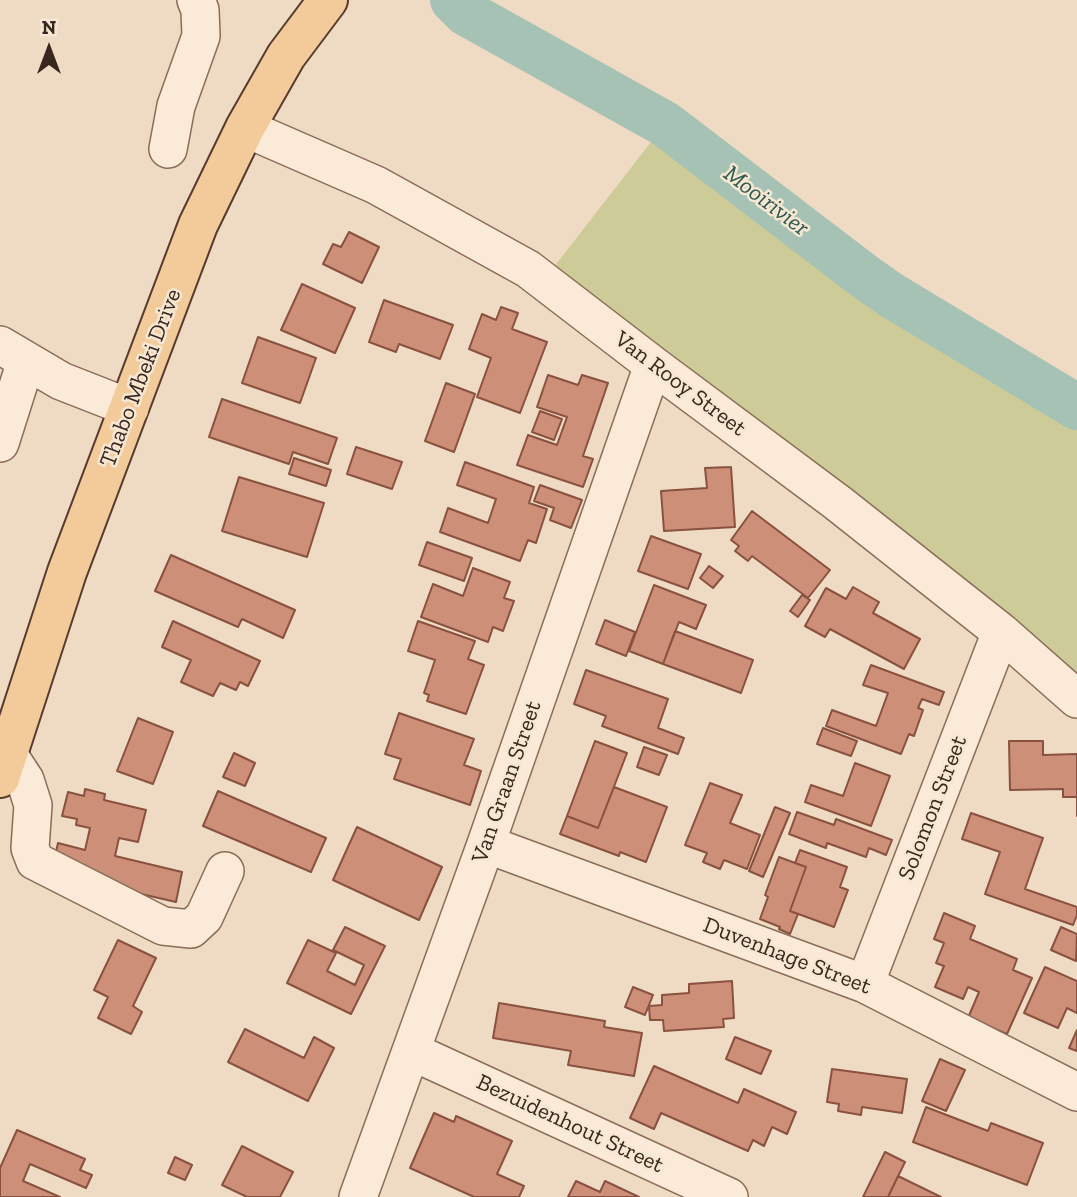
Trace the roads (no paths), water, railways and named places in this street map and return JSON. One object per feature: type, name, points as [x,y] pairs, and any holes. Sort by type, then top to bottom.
[{"type":"main road","name":"Thabo Mbeki Drive","points":[[4,766],[67,572],[198,225],[245,128],[286,57],[328,0]]},
{"type":"street","points":[[168,149],[176,106],[201,36],[200,10],[196,0]]},
{"type":"street","name":"Van Rooy Street","points":[[245,128],[376,185],[528,269],[838,503],[1001,632],[1077,699]]},
{"type":"street","points":[[0,443],[13,353],[61,381],[130,408]]},
{"type":"street","name":"Van Graan Street","points":[[358,1197],[486,845],[653,365]]},
{"type":"street","name":"Solomon Street","points":[[865,984],[1001,632]]},
{"type":"street","points":[[4,766],[26,780],[33,805],[30,848],[35,861],[163,926],[191,929],[204,917],[225,871]]},
{"type":"street","name":"Duvenhage Street","points":[[486,845],[865,984],[1077,1092]]},
{"type":"street","name":"Bezuidenhout Street","points":[[411,1051],[729,1197]]},
{"type":"waterway","name":"Mooirivier","points":[[453,0],[466,13],[665,124],[891,295],[1077,407]]}]
